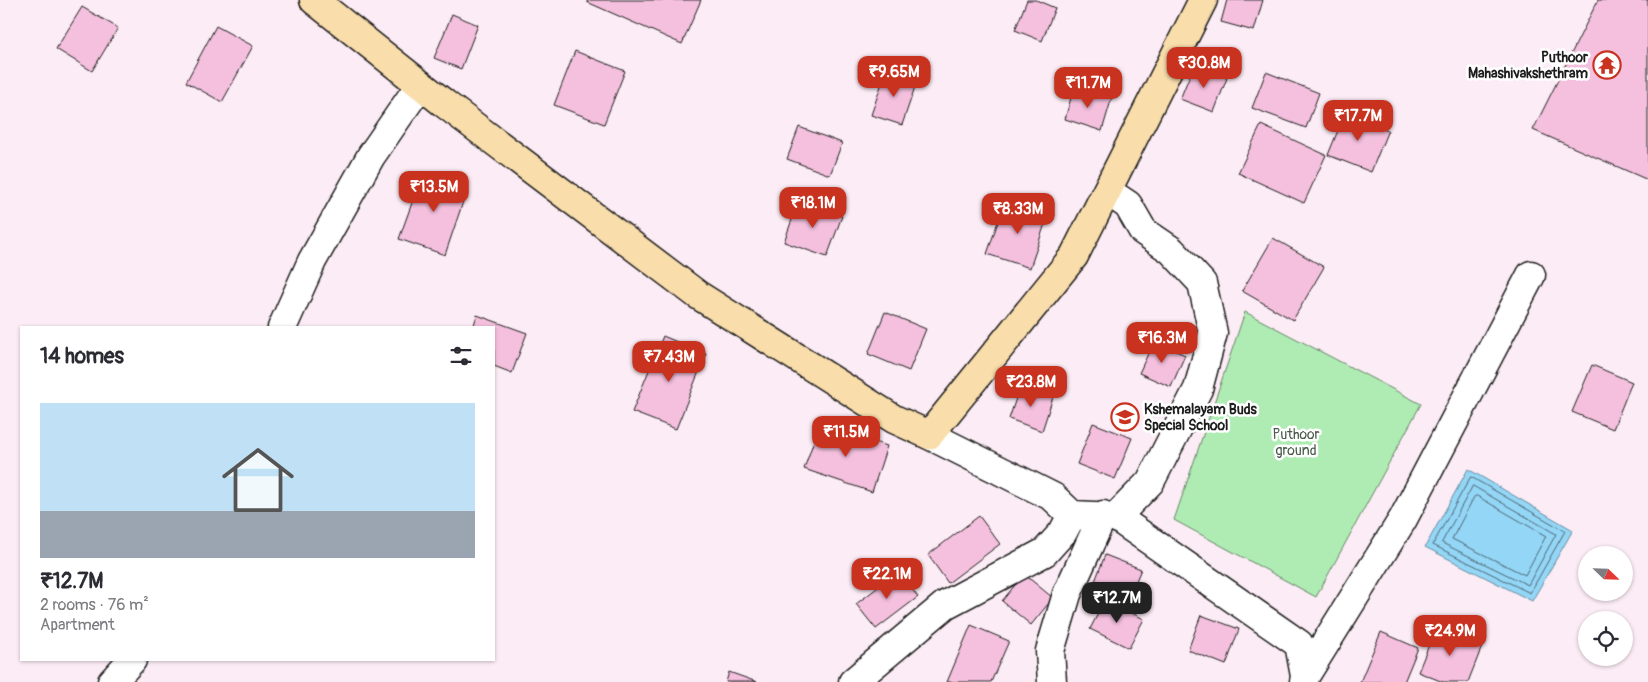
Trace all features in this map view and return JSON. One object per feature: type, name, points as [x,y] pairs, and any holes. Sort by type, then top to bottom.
[{"type":"main road","points":[[314,0],[420,85],[698,295],[894,420],[928,435],[1074,256],[1203,0]]},
{"type":"street","points":[[283,326],[312,261],[371,156],[420,85]]},
{"type":"street","points":[[1052,682],[1050,651],[1067,594],[1109,516],[1150,482],[1198,388],[1214,333],[1202,284],[1171,250],[1143,231],[1128,205],[1107,191]]},
{"type":"street","points":[[1305,679],[1403,519],[1531,275]]},
{"type":"street","points":[[928,435],[1053,496],[1072,515],[1109,516],[1299,644],[1305,679]]},
{"type":"street","points":[[853,682],[945,605],[1045,552],[1063,532],[1072,515]]},
{"type":"street","points":[[112,682],[131,661]]},
{"type":"green space","name":"Puthoor ground","points":[[1245,312],[1421,404],[1316,597],[1174,520]]},
{"type":"water","points":[[1468,469],[1573,530],[1532,601],[1425,547]]},
{"type":"building","points":[[588,0],[701,0],[682,44],[587,2]]},
{"type":"building","points":[[1027,0],[1036,0],[1055,8],[1042,41],[1015,30]]},
{"type":"building","points":[[1227,0],[1263,0],[1254,31],[1221,22]]},
{"type":"building","name":"Puthoor Mahashivakshethram","points":[[1598,0],[1648,0],[1648,180],[1533,130]]},
{"type":"building","points":[[82,7],[118,28],[92,71],[56,49]]},
{"type":"building","points":[[452,14],[478,25],[461,69],[434,58]]},
{"type":"building","points":[[216,26],[253,46],[222,102],[186,82]]},
{"type":"building","points":[[575,51],[625,71],[604,124],[554,105]]},
{"type":"building","points":[[1194,65],[1227,78],[1214,112],[1180,99]]},
{"type":"building","points":[[886,71],[917,81],[902,125],[871,115]]},
{"type":"building","points":[[1266,72],[1319,93],[1306,128],[1252,108]]},
{"type":"building","points":[[1074,87],[1112,97],[1102,131],[1065,119]]},
{"type":"building","points":[[1345,113],[1388,130],[1371,172],[1328,155]]},
{"type":"building","points":[[1261,125],[1326,155],[1304,203],[1238,173]]},
{"type":"building","points":[[799,127],[842,143],[830,175],[787,159]]},
{"type":"building","points":[[423,172],[468,187],[445,255],[399,239]]},
{"type":"building","points":[[799,200],[842,216],[827,257],[784,242]]},
{"type":"building","points":[[1005,201],[1048,215],[1030,268],[987,254]]},
{"type":"building","points":[[1273,238],[1324,267],[1293,320],[1242,291]]},
{"type":"building","points":[[885,312],[926,329],[909,371],[868,354]]},
{"type":"building","points":[[477,315],[527,333],[512,373],[495,366],[495,326],[474,326]]},
{"type":"building","points":[[663,336],[706,354],[676,429],[632,412]]},
{"type":"building","points":[[1154,341],[1185,355],[1171,387],[1139,373]]},
{"type":"building","points":[[1592,365],[1632,382],[1613,429],[1572,412]]},
{"type":"building","points":[[1020,386],[1053,397],[1042,431],[1009,419]]},
{"type":"building","points":[[820,423],[887,446],[872,492],[804,469]]},
{"type":"building","points":[[1093,423],[1132,438],[1115,479],[1077,464]]},
{"type":"building","points":[[979,516],[1000,544],[948,583],[928,555]]},
{"type":"building","points":[[1105,555],[1141,569],[1129,598],[1094,584]]},
{"type":"building","points":[[898,572],[918,597],[876,629],[856,604]]},
{"type":"building","points":[[1024,574],[1053,598],[1031,625],[1002,601]]},
{"type":"building","points":[[1105,600],[1144,619],[1129,648],[1090,629]]},
{"type":"building","points":[[1201,615],[1239,629],[1226,665],[1188,650]]},
{"type":"building","points":[[971,625],[1009,641],[991,682],[947,682]]},
{"type":"building","points":[[1437,625],[1483,644],[1468,682],[1443,682],[1418,672]]},
{"type":"building","points":[[1381,632],[1418,648],[1404,682],[1360,682]]},
{"type":"building","points":[[729,672],[757,682],[726,682]]},
{"type":"place","name":"Puthoor Mahashivakshethram","points":[[1607,65]]},
{"type":"place","name":"Kshemalayam Buds Special School","points":[[1125,417]]}]
